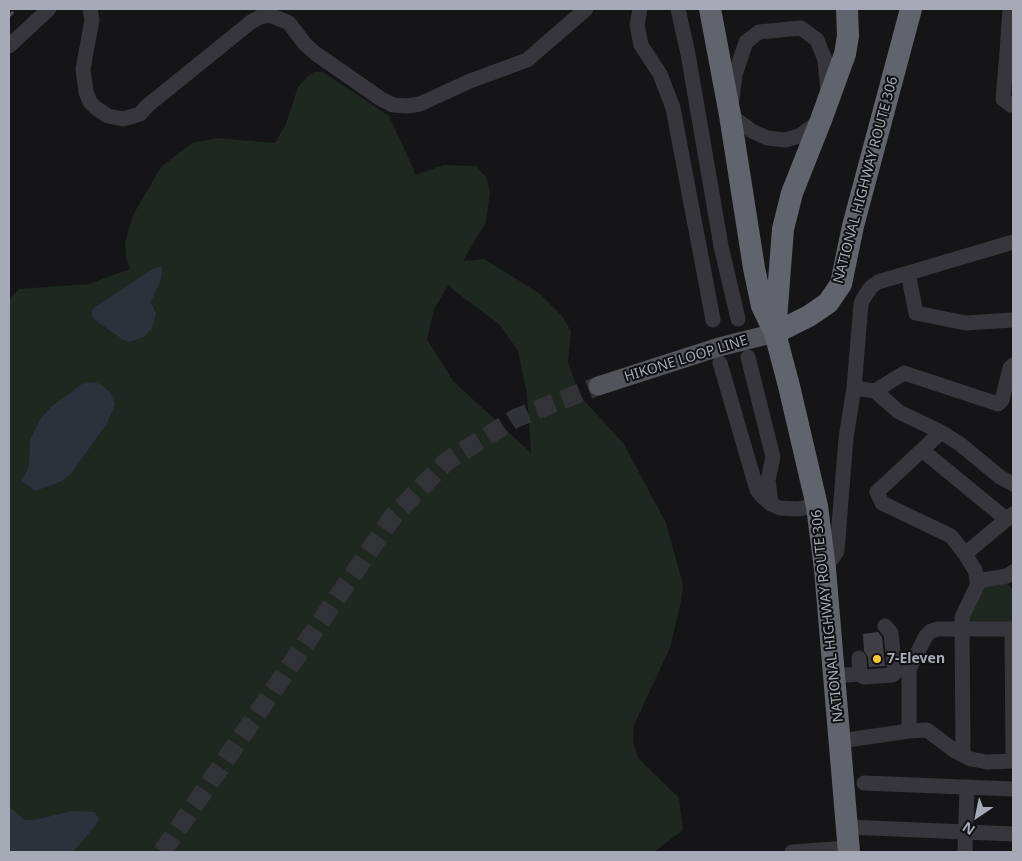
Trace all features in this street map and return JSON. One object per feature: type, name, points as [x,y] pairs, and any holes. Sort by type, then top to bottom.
[{"type":"highway","points":[[710,9],[730,115],[754,268],[762,306],[775,333]]},
{"type":"highway","points":[[775,333],[783,230],[792,193],[845,54],[848,36],[847,9]]},
{"type":"highway","name":"NATIONAL HIGHWAY ROUTE 306","points":[[848,843],[825,569],[817,506],[775,333],[809,316],[828,303],[841,284],[853,226],[911,9]]},
{"type":"main road","name":"HIKONE LOOP LINE","points":[[598,386],[720,347],[775,333]]},
{"type":"street","points":[[9,46],[49,9]]},
{"type":"street","points":[[90,9],[92,20],[83,69],[86,92],[90,102],[96,108],[108,116],[123,119],[140,114],[147,106],[251,22],[260,17],[270,15],[289,23],[305,44],[315,53],[393,106],[406,106],[420,104],[470,80],[526,60],[586,9]]},
{"type":"street","points":[[640,9],[637,25],[639,40],[665,84],[673,108],[713,320]]},
{"type":"street","points":[[678,9],[688,54],[721,246],[738,319]]},
{"type":"street","points":[[1010,9],[1010,51],[1003,99],[1013,104]]},
{"type":"street","points":[[801,28],[817,40],[825,60],[825,110],[799,136],[785,140],[766,138],[752,131],[730,115],[735,75],[746,42],[759,32],[801,28]]},
{"type":"street","points":[[825,569],[838,551],[846,438],[854,388],[861,304],[863,300],[871,287],[878,282],[1013,242]]},
{"type":"street","points":[[908,273],[916,313],[966,322],[1013,320]]},
{"type":"street","points":[[748,357],[773,457],[768,480],[771,504]]},
{"type":"street","points":[[720,363],[757,490],[771,504],[788,510],[817,506]]},
{"type":"street","points":[[874,391],[904,373],[998,404],[1002,400],[1010,368],[1013,365]]},
{"type":"street","points":[[854,388],[874,391],[899,412],[941,432],[960,444],[1000,477],[1013,484]]},
{"type":"street","points":[[941,432],[878,489],[882,503],[951,536],[965,554],[974,570],[978,584],[962,617],[963,755]]},
{"type":"street","points":[[922,450],[1010,517],[965,554]]},
{"type":"street","points":[[977,581],[1007,576],[1013,572]]},
{"type":"street","points":[[834,676],[860,674],[864,677],[893,675],[895,672],[891,633],[885,626]]},
{"type":"street","points":[[840,741],[927,730],[970,759],[987,762],[1013,761],[1013,629],[963,628],[931,631],[926,636],[909,669],[909,731]]},
{"type":"street","points":[[859,658],[860,674]]},
{"type":"street","points":[[864,783],[1013,789]]},
{"type":"street","points":[[965,852],[967,787]]},
{"type":"street","points":[[792,852],[848,843],[966,832],[1013,834]]},
{"type":"shaded area","points":[[314,72],[323,72],[389,116],[415,175],[444,165],[476,166],[486,177],[490,192],[486,222],[463,261],[484,259],[539,293],[562,316],[571,331],[568,362],[580,396],[624,444],[666,523],[683,585],[681,601],[670,648],[634,725],[633,742],[638,758],[679,798],[683,830],[654,852],[9,852],[9,299],[19,289],[89,284],[130,269],[126,258],[125,243],[133,215],[161,167],[192,143],[217,138],[275,143],[286,124],[298,87]],"holes":[[[449,284],[451,288],[500,325],[518,351],[527,394],[531,453],[453,381],[427,339],[434,309]]]},
{"type":"shaded area","points":[[161,266],[161,279],[151,302],[156,313],[152,328],[144,337],[129,342],[92,318],[92,310],[95,307],[153,269]]},
{"type":"shaded area","points":[[94,382],[102,385],[111,393],[115,405],[107,423],[71,474],[62,481],[35,491],[22,481],[29,466],[30,440],[41,418],[52,406],[82,384]]},
{"type":"shaded area","points":[[1005,581],[1013,590],[1013,623],[968,623],[966,619],[982,585]]},
{"type":"shaded area","points":[[9,806],[24,820],[35,820],[71,811],[94,812],[99,818],[96,825],[73,852],[9,852]]},
{"type":"building","name":"7-Eleven","points":[[878,632],[882,637],[885,666],[869,667],[868,657],[864,651],[863,634]]},
{"type":"tunnel","points":[[162,852],[394,515],[447,461],[516,418],[598,386]]},
{"type":"railway","points":[[9,16],[16,9]]},
{"type":"place","name":"7-Eleven","points":[[877,659]]}]
